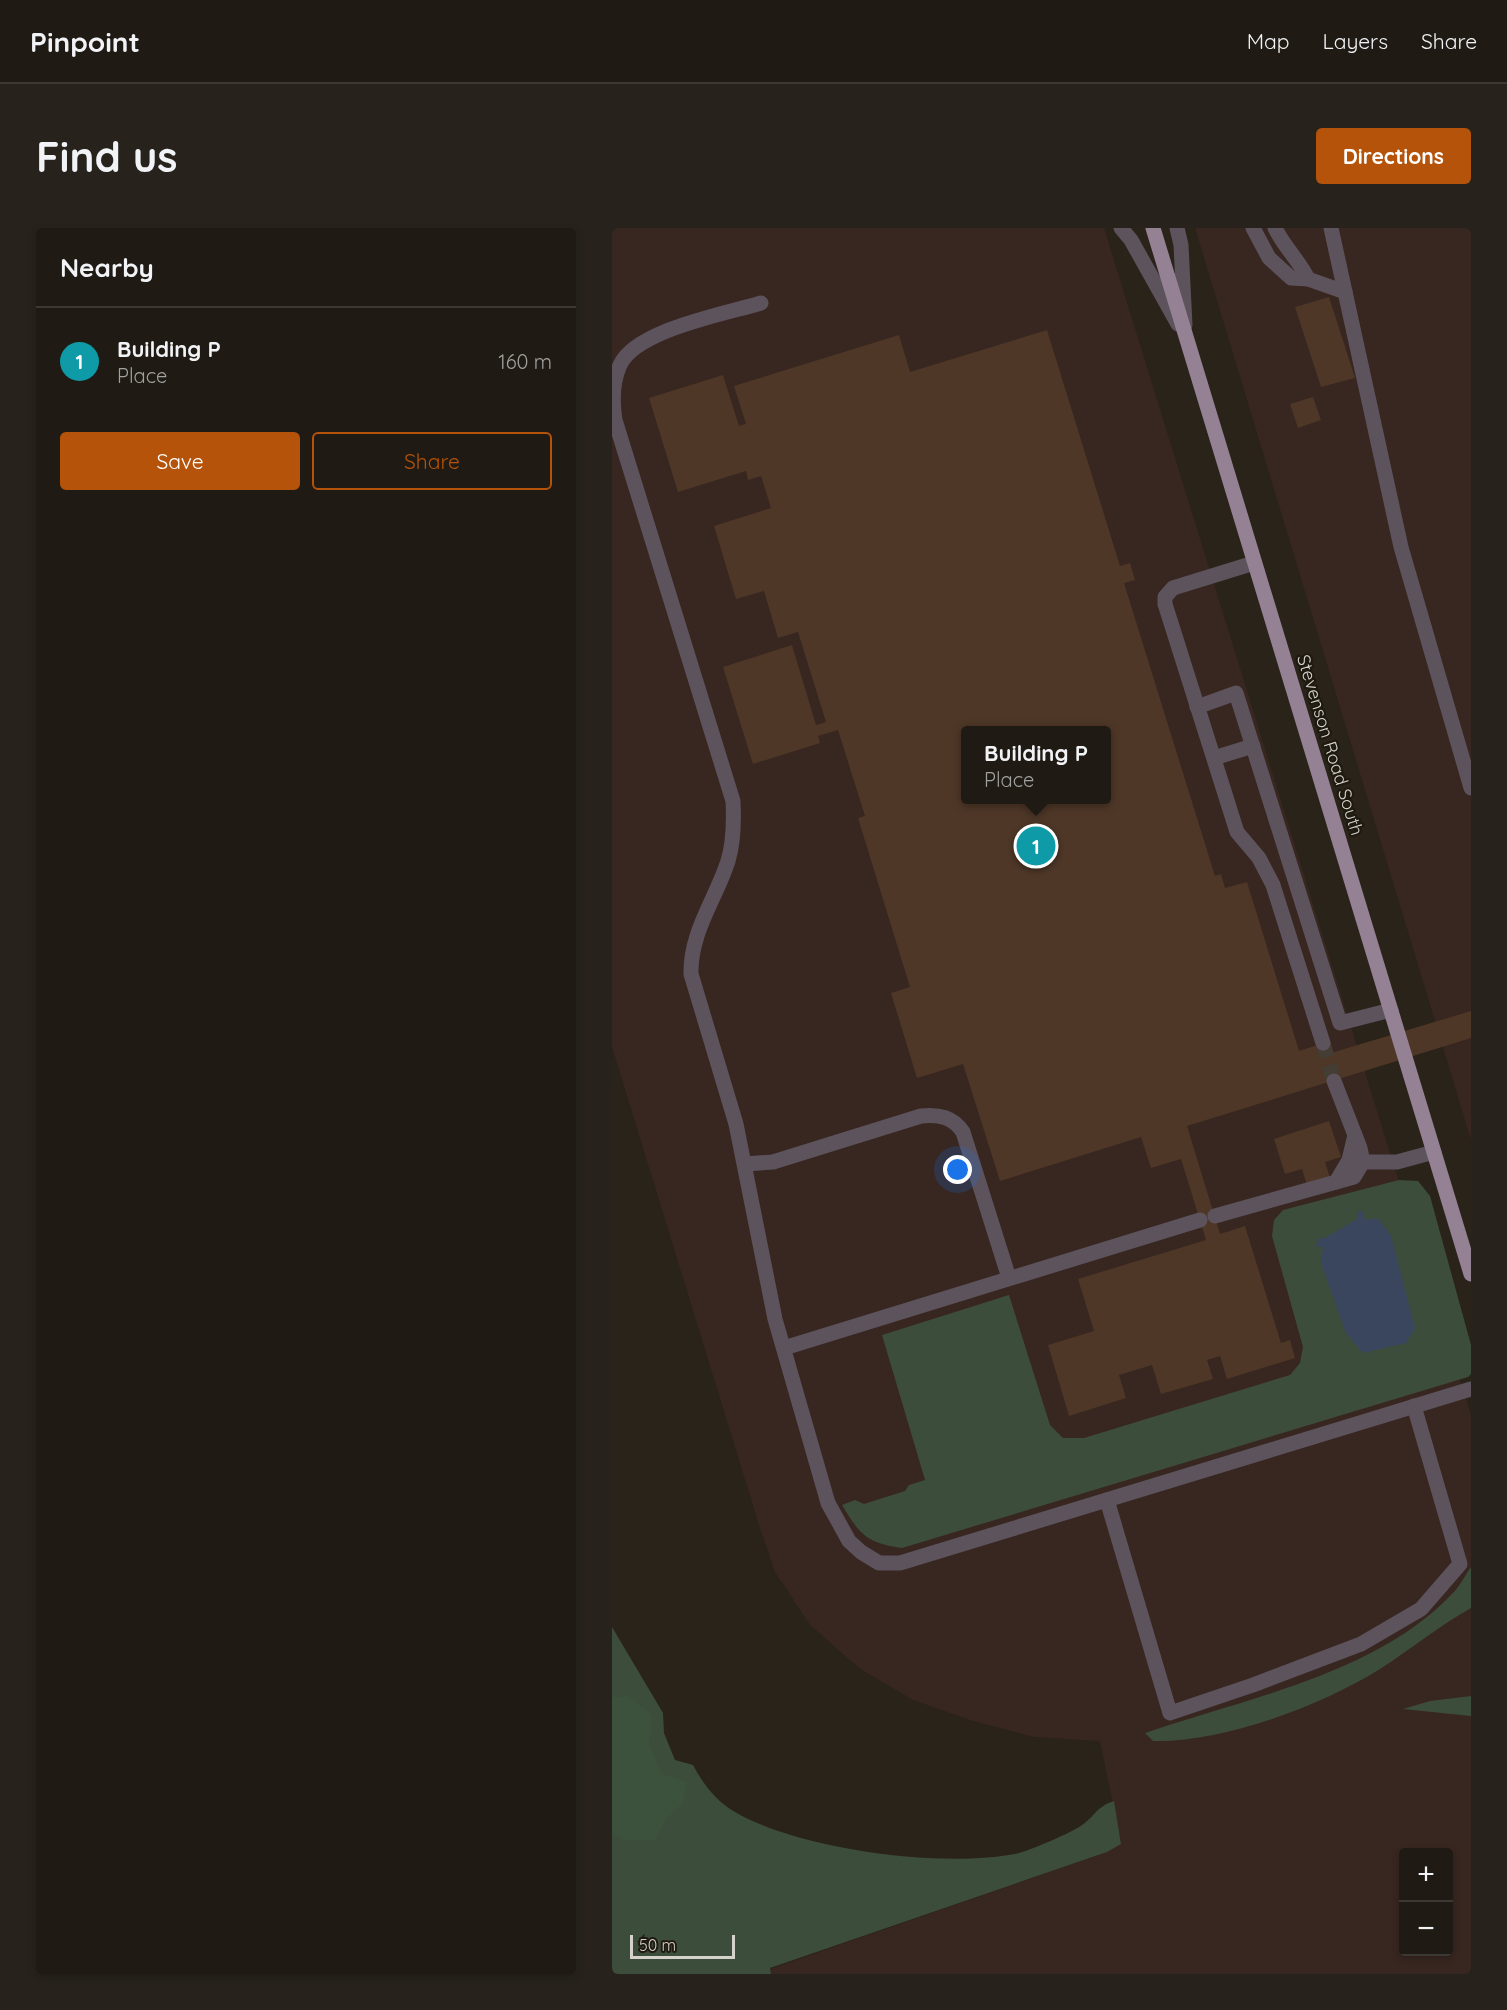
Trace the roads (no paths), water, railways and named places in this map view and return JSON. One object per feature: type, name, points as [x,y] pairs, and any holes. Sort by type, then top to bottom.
[{"type":"main road","name":"Stevenson Road South","points":[[1153,228],[1471,1274]]},
{"type":"lane","points":[[1121,228],[1131,240],[1185,337]]},
{"type":"lane","points":[[1177,228],[1181,245],[1185,337]]},
{"type":"lane","points":[[1253,228],[1269,258],[1291,278],[1308,279],[1345,292]]},
{"type":"lane","points":[[1275,228],[1282,243],[1299,261],[1308,279]]},
{"type":"lane","points":[[1331,228],[1401,547],[1471,788]]},
{"type":"lane","points":[[761,303],[647,340],[621,363],[612,399],[615,420],[733,801],[734,822],[729,859],[699,928],[690,957],[691,974],[736,1124],[764,1274],[784,1348],[828,1503],[849,1540],[861,1552],[879,1563],[900,1563],[1471,1389]]},
{"type":"lane","points":[[1254,563],[1173,588],[1165,597],[1166,611],[1238,832],[1259,858],[1273,885],[1323,1043]]},
{"type":"lane","points":[[1197,706],[1236,693],[1340,1023],[1390,1010]]},
{"type":"lane","points":[[1214,758],[1253,746]]},
{"type":"lane","points":[[1215,1216],[1354,1177],[1362,1162],[1355,1135],[1334,1081]]},
{"type":"lane","points":[[745,1164],[777,1161],[921,1116],[935,1115],[948,1118],[957,1123],[963,1132],[1009,1278]]},
{"type":"lane","points":[[1336,1182],[1348,1160],[1355,1135]]},
{"type":"lane","points":[[1362,1162],[1397,1162],[1434,1152]]},
{"type":"lane","points":[[784,1348],[1200,1221]]},
{"type":"lane","points":[[1107,1500],[1170,1713],[1253,1685],[1361,1644],[1421,1609],[1460,1564],[1414,1406]]},
{"type":"water","points":[[1364,1211],[1364,1219],[1379,1219],[1391,1236],[1415,1328],[1406,1343],[1363,1353],[1346,1333],[1321,1263],[1323,1247],[1316,1247],[1318,1239],[1325,1238],[1357,1219],[1357,1212]]},
{"type":"tunnel","points":[[1323,1043],[1334,1081]]},
{"type":"place","name":"Building P","points":[[1036,846]]}]
